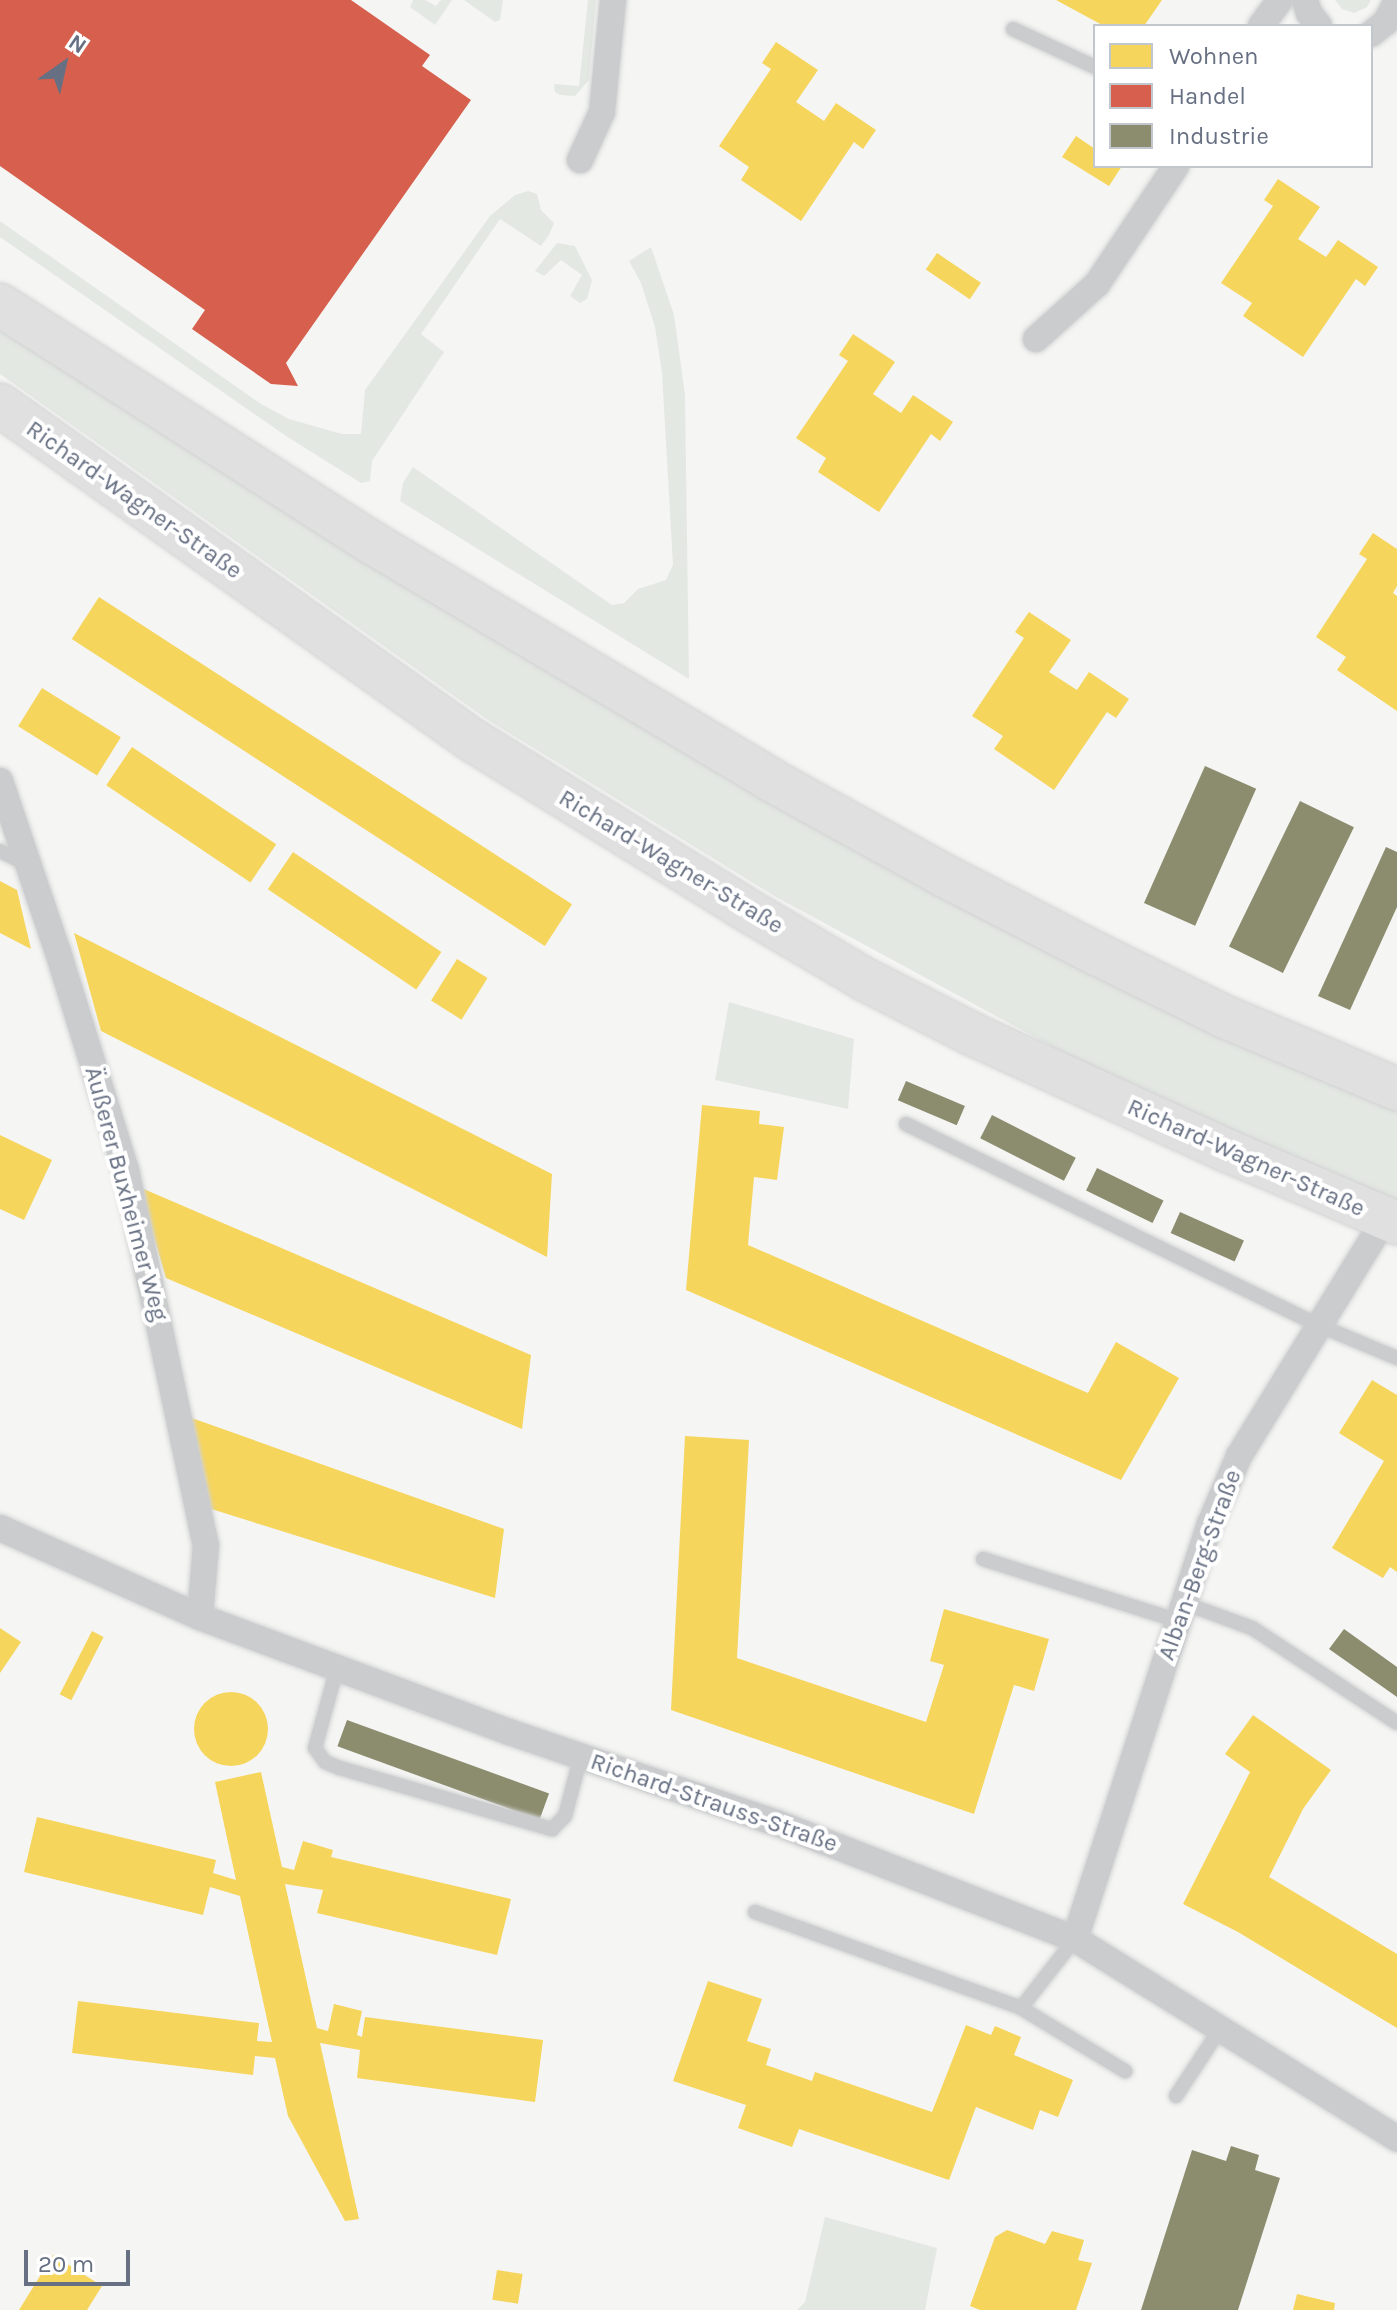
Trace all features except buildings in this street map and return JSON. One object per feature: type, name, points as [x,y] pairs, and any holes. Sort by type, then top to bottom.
[{"type":"main road","points":[[0,305],[356,533],[771,780],[943,875],[1095,953],[1223,1016],[1397,1089]]},
{"type":"main road","name":"Richard-Wagner-Straße","points":[[0,405],[472,740],[866,980],[986,1041],[1391,1221]]},
{"type":"street","points":[[580,160],[602,112],[613,0]]},
{"type":"street","points":[[1262,24],[1280,0]]},
{"type":"street","points":[[1305,0],[1309,13],[1317,24]]},
{"type":"street","points":[[1373,32],[1386,22],[1397,0]]},
{"type":"street","points":[[1373,35],[1397,42]]},
{"type":"street","points":[[1036,339],[1097,284],[1175,168]]},
{"type":"street","name":"Äußerer Buxheimer Weg","points":[[0,781],[126,1170],[206,1545],[200,1617]]},
{"type":"street","name":"Alban-Berg-Straße","points":[[1075,1939],[1210,1524],[1239,1456],[1318,1325],[1391,1221]]},
{"type":"street","name":"Richard-Strauss-Straße","points":[[0,1528],[200,1617],[581,1756],[777,1823],[1075,1939],[1397,2139]]},
{"type":"lane","points":[[1013,29],[1093,66]]},
{"type":"lane","points":[[0,851],[29,865]]},
{"type":"lane","points":[[906,1124],[1318,1325],[1397,1358]]},
{"type":"lane","points":[[983,1559],[1252,1628],[1397,1723]]},
{"type":"lane","points":[[337,1668],[315,1748],[325,1762],[340,1768],[552,1829],[565,1816],[581,1756]]},
{"type":"lane","points":[[755,1912],[1021,2008],[1125,2071]]},
{"type":"lane","points":[[1021,2008],[1075,1939]]},
{"type":"lane","points":[[1176,2096],[1220,2029]]},
{"type":"shaded area","points":[[413,0],[425,0],[436,6],[441,0],[452,0],[435,25],[410,7]]},
{"type":"shaded area","points":[[464,0],[503,0],[500,20],[495,22]]},
{"type":"shaded area","points":[[588,0],[596,0],[589,80],[575,96],[560,95],[555,92],[554,84],[579,86]]},
{"type":"shaded area","points":[[1335,0],[1371,0],[1367,7],[1354,13],[1342,9]]},
{"type":"shaded area","points":[[528,191],[537,194],[541,210],[554,223],[549,235],[541,246],[500,219],[421,334],[444,352],[372,461],[370,481],[361,483],[286,436],[0,237],[0,221],[261,404],[289,419],[342,434],[361,434],[365,390],[490,216],[515,195]]},
{"type":"shaded area","points":[[557,243],[575,246],[592,280],[587,299],[580,303],[570,296],[582,275],[561,260],[544,276],[535,271]]},
{"type":"shaded area","points":[[651,247],[674,315],[685,395],[689,679],[400,501],[403,483],[413,467],[612,605],[624,603],[638,589],[666,580],[673,565],[662,373],[655,327],[641,283],[629,261]]},
{"type":"shaded area","points":[[0,331],[746,781],[1397,1109],[1397,1205],[1070,1056],[778,898],[488,720],[0,374]]},
{"type":"shaded area","points":[[729,1002],[854,1039],[848,1109],[715,1080]]},
{"type":"shaded area","points":[[825,2217],[937,2248],[925,2310],[797,2310],[805,2302]]}]
